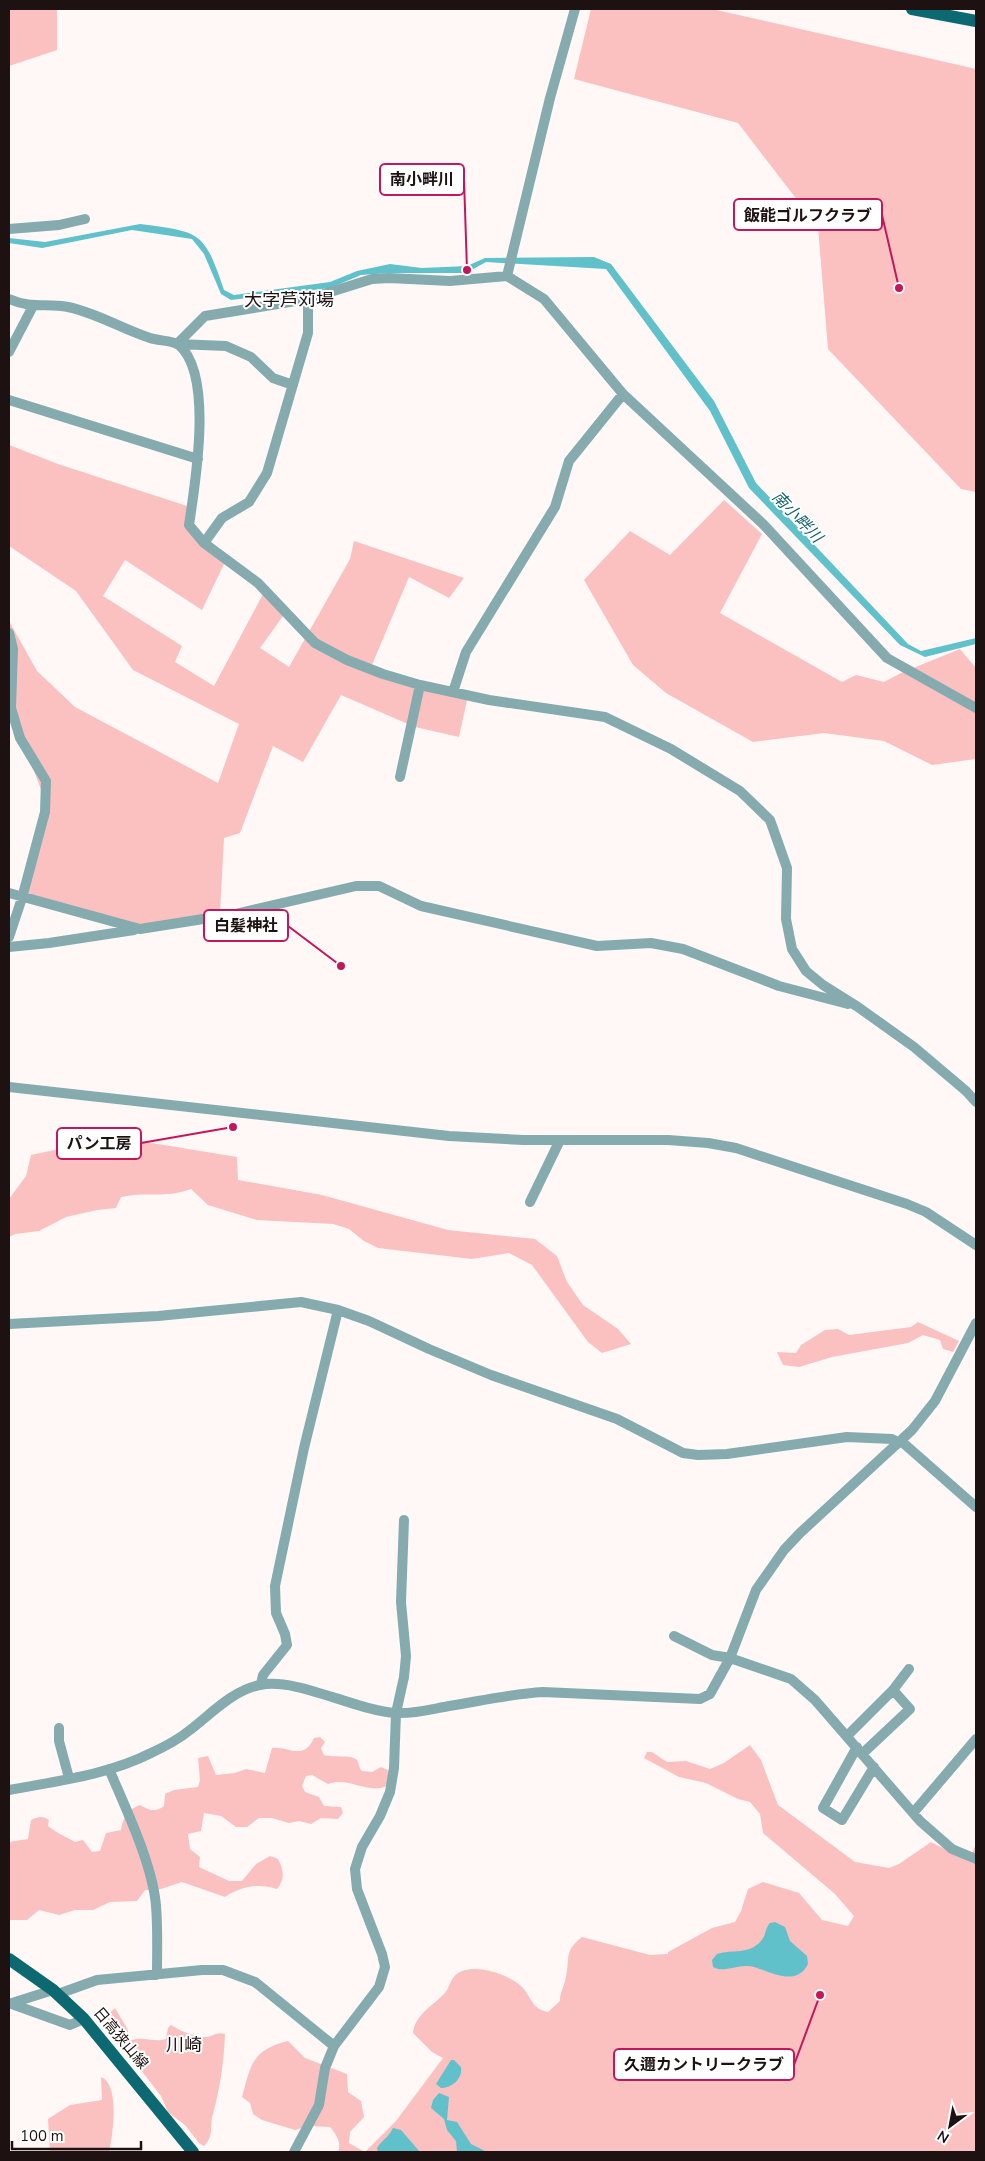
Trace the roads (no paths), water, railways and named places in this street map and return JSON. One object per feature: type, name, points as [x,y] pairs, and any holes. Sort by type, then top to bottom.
[{"type":"main road","points":[[912,9],[976,21]]},
{"type":"main road","name":"日高狭山線","points":[[9,1959],[56,1992],[84,2019],[194,2152]]},
{"type":"street","points":[[509,272],[550,98],[575,9]]},
{"type":"street","points":[[9,229],[59,225],[85,219]]},
{"type":"street","points":[[177,344],[205,316],[308,299],[380,278],[450,281],[509,272],[544,299],[623,394],[763,524],[887,658],[976,708]]},
{"type":"street","points":[[9,299],[33,306],[67,307],[103,318],[150,338],[177,344],[226,346],[251,357],[273,378],[293,385]]},
{"type":"street","points":[[204,543],[222,518],[249,502],[267,473],[308,333],[308,299]]},
{"type":"street","points":[[9,352],[33,306]]},
{"type":"street","points":[[177,344],[195,369],[198,393],[198,458],[189,525],[204,543],[258,583],[315,643],[347,660],[383,674],[420,685],[489,700],[605,717],[671,749],[740,791],[770,820],[787,868],[786,919],[792,949],[806,971],[823,985],[858,1007],[914,1047],[966,1091],[976,1102]]},
{"type":"street","points":[[453,692],[466,652],[555,507],[569,461],[623,394]]},
{"type":"street","points":[[9,400],[198,458]]},
{"type":"street","points":[[9,633],[13,649],[11,708],[20,738],[46,781],[45,812],[22,898],[9,937]]},
{"type":"street","points":[[400,777],[420,685]]},
{"type":"street","points":[[9,947],[49,943],[234,914],[356,886],[379,886],[421,906],[597,946],[651,943],[683,949],[779,986],[858,1007]]},
{"type":"street","points":[[9,893],[140,929]]},
{"type":"street","points":[[9,1087],[449,1136],[560,1140],[668,1140],[708,1143],[736,1148],[907,1204],[933,1216],[976,1245]]},
{"type":"street","points":[[530,1202],[560,1140]]},
{"type":"street","points":[[9,1324],[158,1316],[282,1302],[310,1303],[369,1321],[491,1375],[617,1419],[683,1453],[698,1455],[727,1454],[846,1437],[892,1439],[900,1442],[976,1507]]},
{"type":"street","points":[[261,1684],[263,1675],[287,1646],[285,1634],[276,1613],[275,1586],[304,1448],[338,1310]]},
{"type":"street","points":[[9,1790],[125,1765],[152,1753],[188,1732],[224,1704],[249,1688],[261,1684],[292,1687],[396,1713],[427,1710],[524,1693],[543,1692],[700,1699],[710,1694],[730,1658],[756,1590],[784,1550],[912,1430],[935,1401],[976,1323]]},
{"type":"street","points":[[294,2152],[319,2105],[326,2068],[334,2046],[379,1987],[384,1973],[382,1954],[357,1890],[355,1869],[362,1847],[380,1816],[390,1792],[395,1746],[396,1713],[406,1656],[401,1602],[404,1520]]},
{"type":"street","points":[[674,1636],[712,1655],[730,1658],[791,1679],[816,1700],[914,1812],[952,1849],[976,1858]]},
{"type":"street","points":[[847,1736],[893,1690],[909,1669]]},
{"type":"street","points":[[874,1767],[842,1820],[823,1808],[860,1751],[910,1709],[893,1690]]},
{"type":"street","points":[[60,1728],[59,1741],[69,1778]]},
{"type":"street","points":[[914,1812],[976,1739]]},
{"type":"street","points":[[109,1768],[131,1822],[150,1877],[156,1905],[157,1975]]},
{"type":"street","points":[[10,2003],[97,1980],[224,1970],[256,1982],[334,2046]]},
{"type":"street","points":[[10,2003],[70,2025],[84,2019]]},
{"type":"water","points":[[140,224],[176,229],[197,238],[205,245],[211,256],[224,290],[234,295],[330,282],[357,271],[390,264],[422,268],[467,266],[485,258],[594,257],[611,264],[714,401],[756,483],[908,644],[921,651],[976,638],[976,644],[925,657],[900,645],[749,488],[710,411],[606,269],[486,262],[466,273],[361,275],[330,288],[231,300],[221,294],[204,254],[192,239],[132,230],[42,248],[9,243],[9,238],[45,242]]},
{"type":"water","points":[[775,1922],[785,1927],[790,1941],[807,1956],[808,1964],[802,1972],[796,1976],[788,1977],[748,1966],[725,1969],[713,1967],[712,1960],[717,1954],[751,1948],[763,1939],[770,1923]]},
{"type":"water","points":[[451,2060],[454,2060],[461,2067],[460,2075],[452,2085],[441,2088],[436,2084]]},
{"type":"water","points":[[439,2093],[449,2097],[447,2120],[457,2122],[471,2144],[487,2152],[457,2152],[456,2141],[447,2130],[444,2119],[431,2108],[433,2100]]},
{"type":"water","points":[[393,2128],[401,2130],[420,2152],[378,2152],[377,2148]]},
{"type":"place","name":"南小畔川","points":[[467,270]]},
{"type":"place","name":"飯能ゴルフクラブ","points":[[899,288]]},
{"type":"place","name":"白髪神社","points":[[341,966]]},
{"type":"place","name":"パン工房","points":[[233,1127]]},
{"type":"place","name":"久邇カントリークラブ","points":[[820,1995]]},
{"type":"district","name":"大字芦苅場","points":[[289,300]]},
{"type":"district","name":"川崎","points":[[184,2045]]}]
